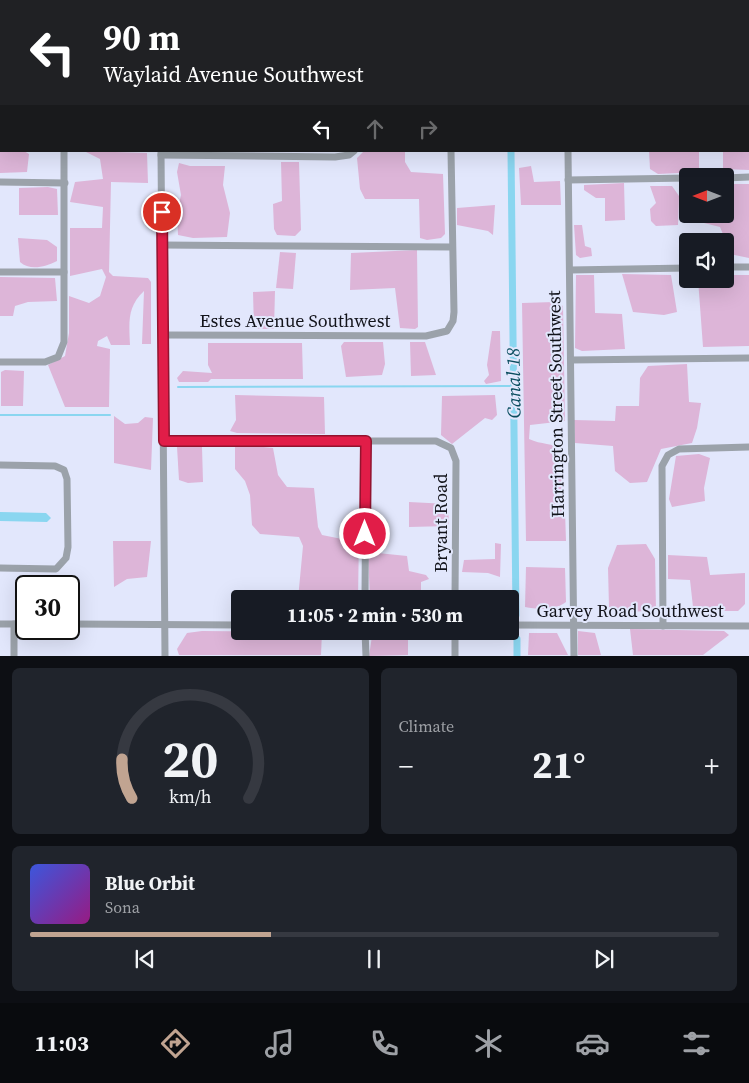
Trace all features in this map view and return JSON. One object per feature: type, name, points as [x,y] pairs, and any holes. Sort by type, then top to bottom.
[{"type":"street","points":[[0,362],[45,362],[58,357],[64,342],[64,152]]},
{"type":"street","points":[[165,656],[161,153],[335,158],[351,152]]},
{"type":"street","name":"Estes Avenue Southwest","points":[[163,335],[426,336],[447,331],[453,322],[451,152]]},
{"type":"street","name":"Harrington Street Southwest","points":[[568,152],[574,656]]},
{"type":"street","points":[[734,178],[749,177]]},
{"type":"street","points":[[568,180],[679,178]]},
{"type":"street","points":[[0,182],[65,183]]},
{"type":"street","points":[[162,245],[452,246]]},
{"type":"street","points":[[734,267],[749,267]]},
{"type":"street","points":[[570,270],[679,268]]},
{"type":"street","points":[[0,272],[64,272]]},
{"type":"street","points":[[571,360],[749,358]]},
{"type":"street","points":[[164,441],[366,441],[365,590]]},
{"type":"street","name":"Bryant Road","points":[[366,441],[436,441],[451,448],[456,461],[455,590]]},
{"type":"street","points":[[663,626],[662,466],[668,455],[679,449],[749,447]]},
{"type":"street","points":[[0,465],[55,466],[64,470],[67,479],[68,547],[66,558],[62,565],[56,568],[0,568]]},
{"type":"street","points":[[0,624],[14,624],[14,656]]},
{"type":"street","points":[[80,624],[231,625]]},
{"type":"street","name":"Garvey Road Southwest","points":[[519,626],[749,626]]},
{"type":"street","points":[[365,640],[366,656]]},
{"type":"street","points":[[455,640],[455,656]]},
{"type":"shaded area","points":[[0,152],[26,152],[29,154],[27,172],[0,173]]},
{"type":"shaded area","points":[[86,152],[147,153],[148,183],[111,182],[109,272],[113,276],[148,278],[151,282],[151,344],[142,344],[144,291],[134,303],[130,315],[130,345],[111,345],[107,336],[98,341],[97,346],[110,349],[109,407],[65,407],[48,365],[65,356],[69,333],[69,296],[89,303],[100,296],[106,277],[102,269],[70,276],[70,228],[102,228],[103,207],[70,202],[75,182],[103,179],[100,159]]},
{"type":"shaded area","points":[[363,152],[405,152],[405,162],[411,172],[443,174],[445,234],[441,238],[427,240],[420,238],[419,199],[365,199],[360,189],[357,158]]},
{"type":"shaded area","points":[[649,152],[699,152],[699,168],[679,168],[679,173],[658,174],[650,169]]},
{"type":"shaded area","points":[[723,152],[749,152],[749,170],[723,168]]},
{"type":"shaded area","points":[[281,162],[299,162],[301,230],[295,236],[277,235],[274,229],[273,204],[282,201]]},
{"type":"shaded area","points":[[179,163],[190,166],[225,166],[223,185],[230,213],[227,237],[193,238],[178,235],[177,213],[181,195],[177,172]]},
{"type":"shaded area","points":[[531,166],[534,182],[560,181],[561,205],[521,205],[519,168]]},
{"type":"shaded area","points":[[624,183],[625,220],[605,221],[605,198],[596,198],[584,190],[584,185]]},
{"type":"shaded area","points":[[734,184],[749,184],[749,258],[734,255],[734,233],[722,233],[720,227],[704,223],[734,223]]},
{"type":"shaded area","points":[[650,186],[672,186],[679,196],[678,225],[656,226],[651,221],[650,209],[656,203]]},
{"type":"shaded area","points":[[48,187],[57,189],[58,215],[19,215],[19,188]]},
{"type":"shaded area","points":[[495,205],[493,235],[488,231],[457,225],[457,208]]},
{"type":"shaded area","points":[[574,225],[582,225],[585,246],[591,248],[592,256],[580,258],[576,255]]},
{"type":"shaded area","points":[[18,238],[47,240],[57,247],[57,261],[38,267],[24,265],[20,262]]},
{"type":"shaded area","points":[[417,250],[418,327],[415,329],[400,328],[395,288],[350,290],[351,253]]},
{"type":"shaded area","points":[[280,252],[296,253],[293,289],[276,288]]},
{"type":"shaded area","points":[[622,274],[671,275],[677,312],[664,315],[633,312]]},
{"type":"shaded area","points":[[576,275],[594,275],[595,313],[622,314],[625,349],[582,351],[575,348]]},
{"type":"shaded area","points":[[734,275],[749,275],[749,346],[703,347],[699,288],[734,288]]},
{"type":"shaded area","points":[[0,277],[55,278],[57,301],[28,302],[15,306],[13,316],[0,316]]},
{"type":"shaded area","points":[[275,291],[274,329],[254,329],[253,292]]},
{"type":"shaded area","points":[[554,302],[563,306],[565,421],[530,425],[529,439],[555,446],[563,451],[566,541],[526,541],[522,303]]},
{"type":"shaded area","points":[[492,331],[500,331],[501,381],[486,384],[484,381],[489,375],[487,365]]},
{"type":"shaded area","points":[[344,342],[383,342],[385,364],[382,375],[346,377],[341,346]]},
{"type":"shaded area","points":[[410,342],[425,342],[436,375],[411,376]]},
{"type":"shaded area","points":[[208,343],[302,343],[303,379],[211,379],[208,382],[179,382],[177,378],[183,371],[212,373],[208,365]]},
{"type":"shaded area","points":[[687,364],[689,402],[701,403],[697,428],[692,443],[661,449],[647,482],[630,483],[615,471],[613,446],[575,443],[574,420],[615,421],[616,406],[639,406],[640,378],[648,366]]},
{"type":"shaded area","points":[[5,370],[24,371],[23,406],[1,406],[1,372]]},
{"type":"shaded area","points":[[235,395],[324,397],[325,434],[237,433],[230,431],[236,420]]},
{"type":"shaded area","points":[[495,395],[497,415],[492,420],[485,418],[452,444],[441,435],[442,396]]},
{"type":"shaded area","points":[[114,416],[125,424],[138,423],[145,417],[153,418],[151,470],[114,463]]},
{"type":"shaded area","points":[[235,444],[273,448],[278,475],[287,487],[314,488],[318,527],[322,535],[342,539],[359,534],[358,590],[299,590],[303,546],[299,537],[260,534],[252,525],[250,495],[245,481],[235,469]]},
{"type":"shaded area","points":[[177,447],[202,447],[203,482],[188,483],[179,480]]},
{"type":"shaded area","points":[[699,454],[710,458],[704,488],[705,501],[672,507],[669,499],[676,456]]},
{"type":"shaded area","points":[[409,502],[448,504],[449,526],[409,527]]},
{"type":"shaded area","points":[[113,541],[151,541],[147,577],[127,579],[114,587]]},
{"type":"shaded area","points":[[495,543],[501,544],[500,577],[488,573],[462,572],[464,560],[495,559]]},
{"type":"shaded area","points":[[646,544],[655,559],[656,610],[620,613],[609,607],[608,568],[617,545]]},
{"type":"shaded area","points":[[368,552],[407,556],[409,571],[426,575],[429,579],[421,582],[421,590],[370,590]]},
{"type":"shaded area","points":[[668,555],[707,557],[710,575],[745,573],[745,604],[738,611],[697,611],[693,607],[690,580],[668,579]]},
{"type":"shaded area","points":[[526,567],[565,568],[566,602],[557,607],[547,609],[525,607]]},
{"type":"shaded area","points":[[630,629],[724,631],[729,635],[703,655],[633,655]]},
{"type":"shaded area","points":[[231,631],[231,640],[322,640],[321,655],[179,655],[177,649],[187,633]]},
{"type":"shaded area","points":[[578,631],[595,633],[601,655],[578,655]]},
{"type":"shaded area","points":[[529,633],[557,633],[568,655],[528,655]]},
{"type":"shaded area","points":[[371,640],[408,640],[408,655],[369,656]]},
{"type":"water","points":[[0,512],[46,513],[51,518],[47,522],[0,521]]},
{"type":"waterway","name":"Canal 18","points":[[511,152],[516,590]]},
{"type":"waterway","points":[[178,387],[513,386]]},
{"type":"waterway","points":[[0,415],[110,415]]},
{"type":"waterway","name":"Canal 18","points":[[517,640],[517,656]]},
{"type":"route","points":[[162,212],[164,441],[366,441],[365,534]]}]
